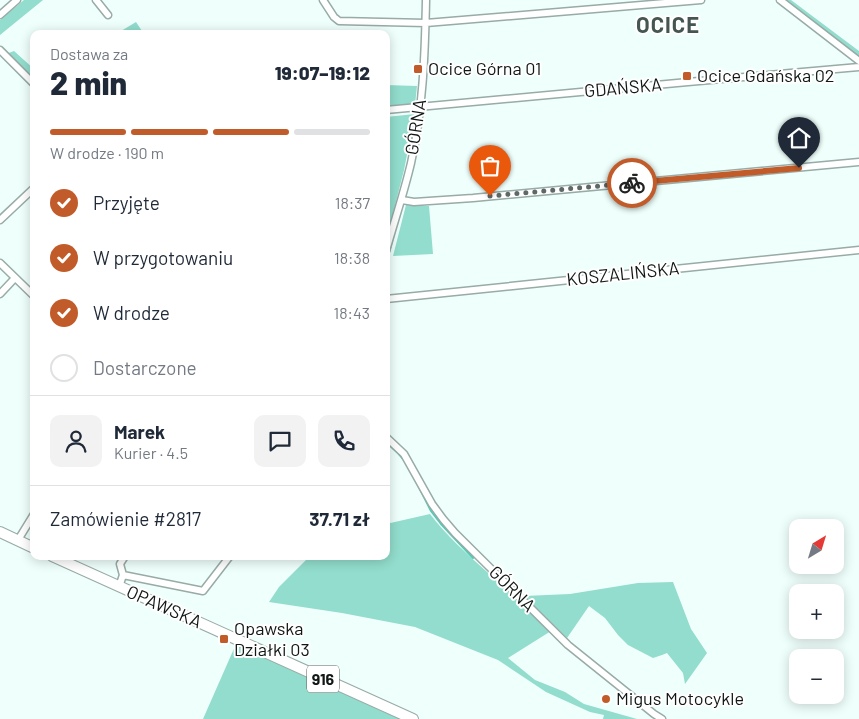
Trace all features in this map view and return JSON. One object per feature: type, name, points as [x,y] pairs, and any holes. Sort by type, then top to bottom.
[{"type":"main road","points":[[0,532],[30,546]]},
{"type":"main road","name":"OPAWSKA","points":[[61,560],[413,719]]},
{"type":"street","points":[[0,15],[18,0]]},
{"type":"street","points":[[96,0],[108,15]]},
{"type":"street","points":[[323,0],[334,17],[340,21],[426,23],[622,3],[701,0]]},
{"type":"street","name":"GÓRNA","points":[[390,238],[411,162],[421,107],[426,0]]},
{"type":"street","points":[[780,0],[859,61]]},
{"type":"street","points":[[1,52],[30,80]]},
{"type":"street","name":"GDAŃSKA","points":[[390,110],[859,67]]},
{"type":"street","points":[[402,200],[414,202],[473,198],[859,162]]},
{"type":"street","points":[[0,220],[30,192]]},
{"type":"street","name":"KOSZALIŃSKA","points":[[390,299],[859,250]]},
{"type":"street","points":[[0,263],[30,292]]},
{"type":"street","points":[[0,294],[16,278]]},
{"type":"street","name":"GÓRNA","points":[[390,441],[404,454],[432,504],[456,533],[568,645],[662,719]]},
{"type":"street","points":[[18,540],[30,520]]},
{"type":"street","points":[[119,586],[123,574],[120,564],[122,560]]},
{"type":"street","points":[[123,574],[203,591],[227,560]]},
{"type":"green space","points":[[24,0],[43,0],[0,35],[0,20]]},
{"type":"green space","points":[[784,0],[791,0],[859,51],[859,57]]},
{"type":"green space","points":[[136,22],[141,30],[123,30]]},
{"type":"green space","points":[[14,51],[30,65],[30,78],[6,54]]},
{"type":"green space","points":[[390,85],[417,86],[415,105],[390,107]]},
{"type":"green space","points":[[415,114],[404,170],[390,225],[390,117]]},
{"type":"green space","points":[[406,205],[429,206],[433,254],[393,256]]},
{"type":"green space","points":[[430,514],[457,544],[551,631],[508,658],[535,680],[565,692],[584,704],[637,719],[603,719],[604,715],[590,712],[546,692],[498,660],[415,627],[269,602],[279,587],[306,560],[390,560],[390,523]]},
{"type":"green space","points":[[673,582],[691,629],[707,653],[685,684],[683,673],[667,653],[653,658],[628,645],[605,618],[589,606],[567,638],[524,596],[570,594],[638,583]]},
{"type":"green space","points":[[236,644],[401,719],[203,719]]},
{"type":"waterway","points":[[421,128],[422,118]]},
{"type":"waterway","points":[[390,249],[398,220]]},
{"type":"waterway","points":[[390,446],[404,460]]},
{"type":"waterway","points":[[415,479],[431,511],[473,558]]},
{"type":"way so far","points":[[490,196],[632,183]]},
{"type":"place","name":"Ocice Górna 01","points":[[418,69]]},
{"type":"place","name":"Ocice Gdańska 02","points":[[687,76]]},
{"type":"place","name":"Opawska Działki 03","points":[[224,639]]},
{"type":"place","name":"Migus Motocykle","points":[[606,699]]},
{"type":"district","name":"OCICE","points":[[668,25]]},
{"type":"route","points":[[632,183],[799,168]]}]
